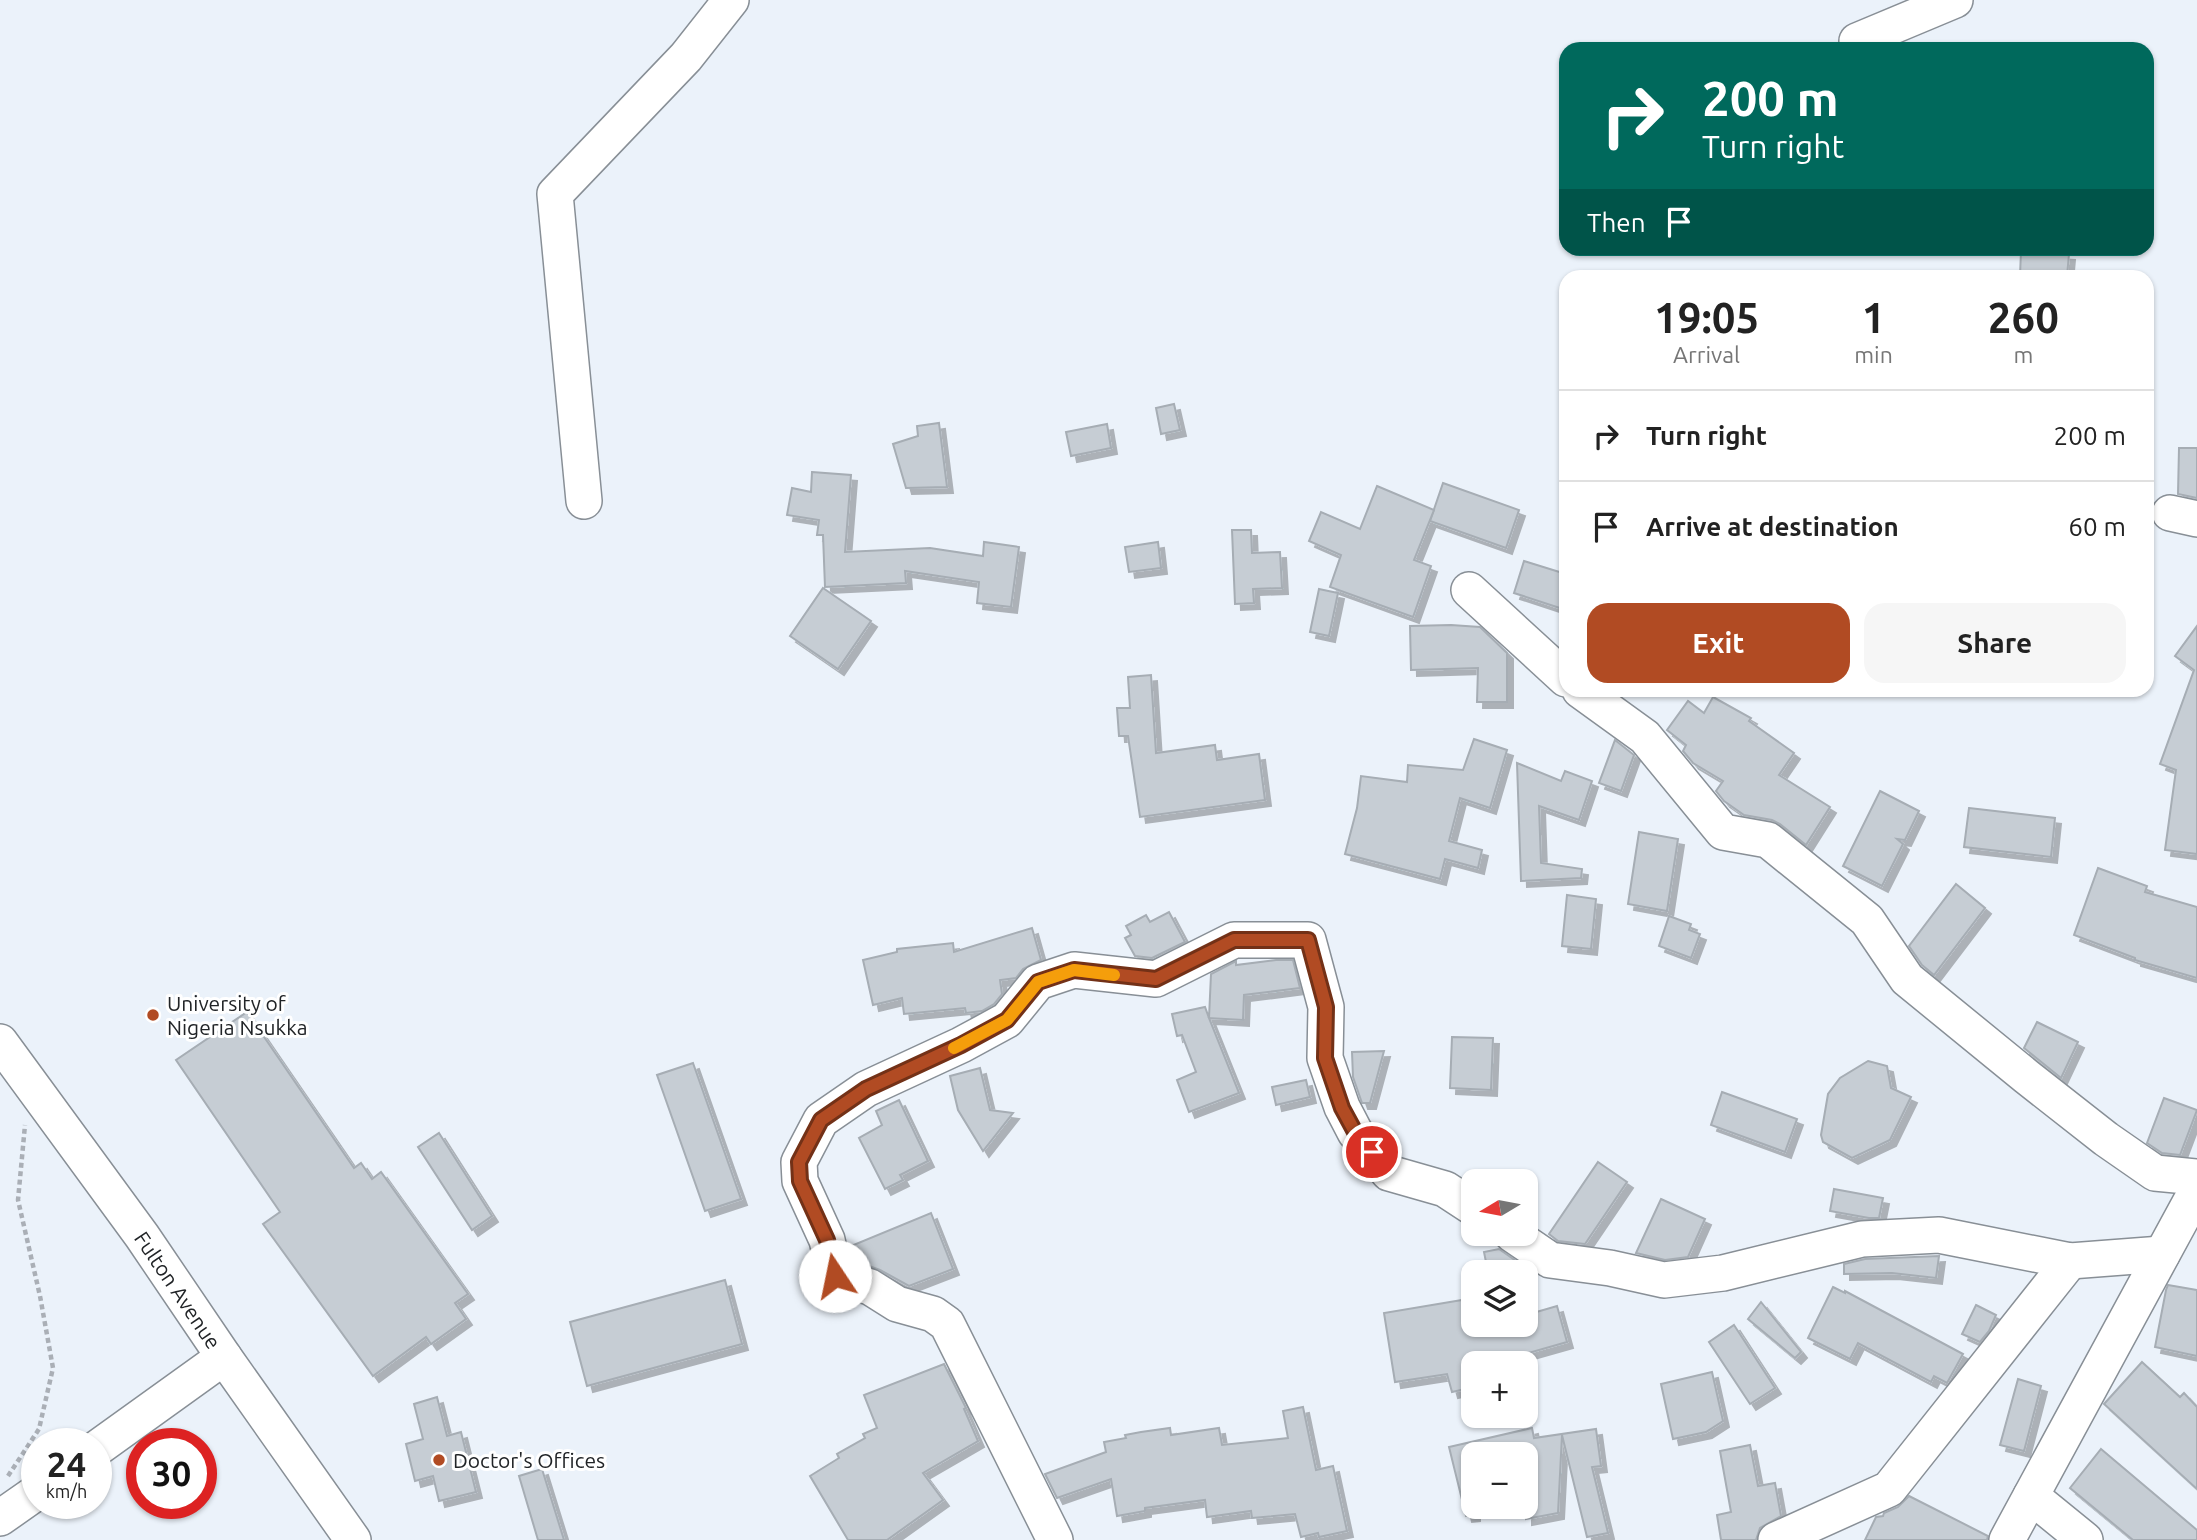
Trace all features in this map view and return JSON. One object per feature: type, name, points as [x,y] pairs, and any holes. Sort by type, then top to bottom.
[{"type":"street","points":[[584,501],[555,194],[686,57],[731,0]]},
{"type":"street","points":[[1857,41],[1955,0]]},
{"type":"street","points":[[1469,590],[1559,673]]},
{"type":"street","points":[[1590,697],[1645,737],[1723,832],[1768,840],[1867,920],[1907,979],[2027,1077],[2106,1139],[2155,1173],[2197,1177]]},
{"type":"street","points":[[1055,1540],[947,1324],[933,1314],[897,1304],[870,1287],[835,1276],[827,1240],[800,1181],[799,1162],[821,1120],[866,1089],[961,1045],[1007,1020],[1038,982],[1074,970],[1156,979],[1234,940],[1308,940],[1326,1007],[1325,1058],[1342,1108],[1355,1132],[1389,1173],[1445,1189],[1461,1199]]},
{"type":"street","name":"Fulton Avenue","points":[[0,1042],[142,1236],[353,1540]]},
{"type":"street","points":[[2007,1540],[2197,1190]]},
{"type":"street","points":[[1530,1246],[1550,1260],[1610,1268],[1664,1280],[1723,1273],[1862,1239],[1939,1235],[2070,1261],[2162,1254]]},
{"type":"street","points":[[1776,1540],[1889,1489],[2070,1261]]},
{"type":"street","points":[[112,1438],[224,1357]]},
{"type":"street","points":[[0,1518],[21,1486]]},
{"type":"street","points":[[2031,1496],[2085,1540]]},
{"type":"path","points":[[29,1082],[18,1200],[40,1296],[52,1368],[38,1428]]},
{"type":"building","points":[[2021,256],[2069,256],[2068,270],[2020,270]]},
{"type":"building","points":[[1174,404],[1180,430],[1161,434],[1156,408]]},
{"type":"building","points":[[939,423],[947,487],[906,488],[893,444],[918,436],[917,426]]},
{"type":"building","points":[[1107,424],[1111,448],[1071,456],[1066,432]]},
{"type":"building","points":[[2179,448],[2197,448],[2197,498],[2178,494]]},
{"type":"building","points":[[812,472],[851,475],[845,552],[930,548],[983,556],[984,542],[1019,547],[1011,607],[977,603],[979,582],[905,571],[906,583],[825,587],[823,535],[817,535],[819,520],[787,515],[792,488],[811,492]]},
{"type":"building","points":[[1443,483],[1519,510],[1506,548],[1430,521]]},
{"type":"building","points":[[1377,486],[1434,510],[1414,560],[1431,566],[1413,617],[1330,587],[1341,555],[1309,541],[1321,512],[1360,529]]},
{"type":"building","points":[[1232,530],[1251,530],[1252,553],[1280,552],[1282,588],[1253,589],[1254,603],[1235,604]]},
{"type":"building","points":[[1158,542],[1161,568],[1129,572],[1125,547]]},
{"type":"building","points":[[1524,561],[1559,572],[1559,608],[1514,593]]},
{"type":"building","points":[[823,588],[871,621],[838,669],[790,636]]},
{"type":"building","points":[[1319,589],[1338,593],[1329,636],[1310,632]]},
{"type":"building","points":[[1410,626],[1480,627],[1507,653],[1507,702],[1477,702],[1478,668],[1411,670]]},
{"type":"building","points":[[2197,626],[2197,854],[2165,850],[2176,770],[2160,764],[2194,670],[2175,656]]},
{"type":"building","points":[[1151,675],[1156,753],[1215,745],[1217,760],[1259,754],[1265,800],[1140,817],[1128,736],[1119,736],[1117,708],[1130,708],[1128,677]]},
{"type":"building","points":[[1713,697],[1751,718],[1749,721],[1794,753],[1779,775],[1830,807],[1806,845],[1780,824],[1744,815],[1724,801],[1716,791],[1723,781],[1693,763],[1683,751],[1686,745],[1667,730],[1688,701],[1704,713]]},
{"type":"building","points":[[1474,739],[1507,750],[1490,808],[1460,798],[1449,841],[1482,850],[1478,868],[1445,859],[1440,879],[1345,854],[1357,808],[1361,776],[1407,782],[1408,765],[1463,770]]},
{"type":"building","points":[[1615,740],[1634,755],[1621,791],[1599,783]]},
{"type":"building","points":[[1517,763],[1561,781],[1565,771],[1592,781],[1579,820],[1539,806],[1541,863],[1582,869],[1581,878],[1521,881]]},
{"type":"building","points":[[1880,791],[1919,811],[1905,840],[1897,839],[1903,844],[1882,886],[1843,866]]},
{"type":"building","points":[[1969,808],[2055,818],[2051,857],[1964,847]]},
{"type":"building","points":[[1639,832],[1678,839],[1667,911],[1628,904]]},
{"type":"building","points":[[2098,868],[2147,886],[2145,892],[2197,907],[2197,978],[2135,960],[2074,935]]},
{"type":"building","points":[[1956,884],[1985,908],[1934,975],[1922,965],[1909,946]]},
{"type":"building","points":[[1567,895],[1596,899],[1591,949],[1562,946]]},
{"type":"building","points":[[1169,912],[1185,942],[1152,958],[1135,956],[1125,938],[1131,935],[1126,926],[1146,915],[1150,922]]},
{"type":"building","points":[[1669,916],[1691,924],[1689,930],[1700,934],[1691,958],[1659,946]]},
{"type":"building","points":[[1032,928],[1041,960],[1023,969],[1016,978],[1000,980],[1002,994],[994,1004],[982,1011],[966,1013],[965,1008],[904,1014],[902,998],[873,1005],[863,960],[897,952],[897,949],[953,943],[954,952]]},
{"type":"building","points":[[1293,960],[1300,988],[1244,995],[1243,1020],[1209,1018],[1211,974],[1236,961],[1236,965]]},
{"type":"building","points":[[1205,1007],[1239,1093],[1189,1112],[1177,1080],[1196,1072],[1182,1035],[1177,1036],[1172,1014]]},
{"type":"building","points":[[247,1012],[354,1168],[361,1163],[372,1179],[381,1172],[468,1294],[455,1303],[466,1319],[431,1344],[426,1337],[373,1376],[263,1224],[280,1212],[176,1060]]},
{"type":"building","points":[[2037,1022],[2078,1042],[2061,1078],[2024,1048]]},
{"type":"building","points":[[1452,1037],[1493,1038],[1491,1090],[1450,1088]]},
{"type":"building","points":[[1384,1051],[1370,1103],[1362,1103],[1353,1077],[1352,1052]]},
{"type":"building","points":[[1868,1061],[1887,1066],[1891,1088],[1911,1097],[1890,1140],[1852,1158],[1823,1142],[1821,1135],[1828,1094],[1840,1078]]},
{"type":"building","points":[[693,1063],[741,1199],[705,1211],[657,1075]]},
{"type":"building","points":[[980,1068],[990,1110],[1013,1113],[983,1151],[958,1110],[950,1076]]},
{"type":"building","points":[[1306,1080],[1310,1097],[1276,1105],[1272,1087]]},
{"type":"building","points":[[1722,1092],[1797,1119],[1785,1152],[1711,1125]]},
{"type":"building","points":[[2164,1098],[2197,1110],[2180,1155],[2162,1153],[2147,1143]]},
{"type":"building","points":[[899,1100],[928,1161],[900,1175],[903,1180],[885,1189],[859,1138],[882,1125],[876,1111]]},
{"type":"building","points":[[439,1133],[492,1216],[472,1230],[418,1147]]},
{"type":"building","points":[[1598,1162],[1627,1182],[1585,1244],[1558,1241],[1549,1234]]},
{"type":"building","points":[[1834,1189],[1883,1198],[1879,1218],[1830,1211]]},
{"type":"building","points":[[1661,1199],[1705,1219],[1688,1257],[1665,1260],[1636,1253]]},
{"type":"building","points":[[931,1213],[953,1269],[909,1286],[880,1270],[858,1262],[851,1246]]},
{"type":"building","points":[[1499,1249],[1515,1260],[1486,1260],[1484,1252]]},
{"type":"building","points":[[1939,1256],[1936,1278],[1892,1273],[1844,1274],[1844,1264],[1865,1259]]},
{"type":"building","points":[[725,1280],[742,1344],[587,1386],[570,1322]]},
{"type":"building","points":[[2168,1285],[2197,1290],[2197,1356],[2155,1347]]},
{"type":"building","points":[[1833,1287],[1963,1354],[1947,1383],[1934,1376],[1931,1382],[1858,1343],[1850,1359],[1808,1338]]},
{"type":"building","points":[[1461,1300],[1461,1337],[1538,1337],[1538,1312],[1557,1306],[1567,1342],[1536,1351],[1461,1351],[1461,1390],[1452,1392],[1447,1374],[1395,1382],[1384,1313]]},
{"type":"building","points":[[1761,1302],[1801,1352],[1795,1358],[1748,1319]]},
{"type":"building","points":[[1976,1305],[1996,1315],[1989,1331],[1980,1342],[1962,1334]]},
{"type":"building","points":[[1734,1325],[1775,1388],[1750,1404],[1709,1342]]},
{"type":"building","points":[[2142,1362],[2180,1397],[2184,1393],[2197,1407],[2197,1489],[2104,1404]]},
{"type":"building","points":[[944,1364],[966,1408],[964,1409],[978,1441],[923,1473],[943,1500],[887,1540],[848,1540],[810,1476],[839,1458],[837,1454],[865,1438],[863,1434],[877,1428],[864,1395]]},
{"type":"building","points":[[1712,1372],[1723,1421],[1706,1432],[1673,1439],[1661,1384]]},
{"type":"building","points":[[2018,1379],[2041,1386],[2024,1451],[2000,1445]]},
{"type":"building","name":"Doctor's Offices","points":[[437,1397],[447,1436],[461,1432],[476,1492],[439,1501],[433,1476],[415,1481],[406,1444],[423,1439],[414,1404]]},
{"type":"building","points":[[1303,1407],[1316,1470],[1333,1466],[1347,1531],[1319,1537],[1318,1533],[1301,1537],[1295,1514],[1252,1518],[1251,1511],[1207,1517],[1205,1500],[1145,1508],[1145,1511],[1117,1516],[1111,1479],[1057,1498],[1045,1474],[1106,1452],[1104,1442],[1141,1432],[1170,1428],[1171,1435],[1219,1428],[1222,1445],[1288,1438],[1283,1411]]},
{"type":"building","points":[[1532,1428],[1534,1438],[1596,1429],[1601,1466],[1592,1467],[1608,1533],[1587,1537],[1562,1435],[1558,1513],[1538,1517],[1538,1442],[1471,1442]]},
{"type":"building","points":[[1461,1444],[1461,1496],[1449,1447]]},
{"type":"building","points":[[1750,1445],[1758,1486],[1775,1483],[1781,1516],[1760,1528],[1756,1540],[1721,1540],[1717,1515],[1731,1512],[1720,1451]]},
{"type":"building","points":[[2101,1449],[2197,1530],[2197,1540],[2133,1540],[2070,1488]]},
{"type":"building","points":[[542,1469],[564,1540],[538,1540],[519,1476]]},
{"type":"building","points":[[1909,1496],[1988,1536],[1987,1540],[1865,1540],[1876,1517],[1898,1507]]},
{"type":"slow traffic","points":[[954,1048],[1007,1020],[1038,982],[1074,970],[1114,975]]},
{"type":"place","name":"University of Nigeria Nsukka","points":[[153,1015]]},
{"type":"place","name":"Doctor's Offices","points":[[439,1460]]},
{"type":"route","points":[[835,1276],[827,1240],[800,1181],[799,1162],[821,1120],[866,1089],[961,1045],[1007,1020],[1038,982],[1074,970],[1156,979],[1234,940],[1308,940],[1326,1007],[1325,1058],[1342,1108],[1355,1132],[1372,1152]]}]
